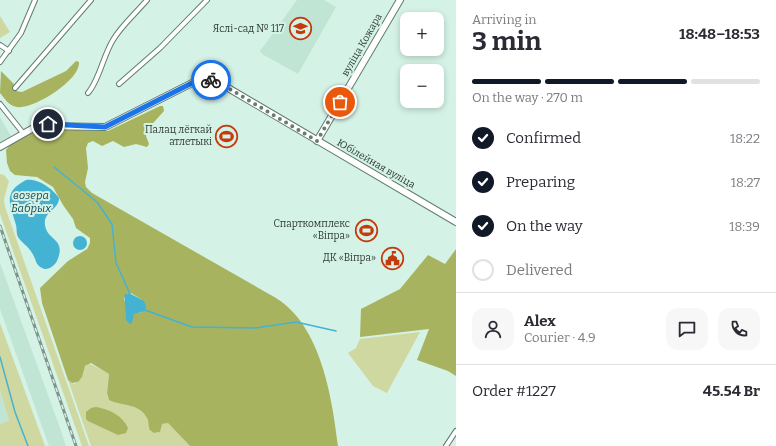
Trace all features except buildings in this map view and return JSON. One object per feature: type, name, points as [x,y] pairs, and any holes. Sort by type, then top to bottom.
[{"type":"street","points":[[0,62],[21,33],[34,0]]},
{"type":"street","points":[[15,88],[91,0]]},
{"type":"street","points":[[88,93],[93,87],[100,65],[114,39],[147,0]]},
{"type":"street","points":[[119,84],[160,48],[208,0]]},
{"type":"street","name":"вуліца Кожара","points":[[317,141],[400,0]]},
{"type":"street","points":[[0,45],[9,51]]},
{"type":"street","name":"Юбілейная вуліца","points":[[0,148],[23,133],[43,124],[105,127],[196,81],[207,80],[223,85],[456,222]]},
{"type":"street","points":[[0,104],[23,133]]},
{"type":"street","points":[[446,446],[456,431]]},
{"type":"shaded area","name":"Яслі-сад № 117","points":[[297,0],[324,0],[336,7],[298,74],[262,54],[260,51]]},
{"type":"shaded area","points":[[0,117],[11,136],[0,143]]},
{"type":"shaded area","points":[[0,263],[66,446],[49,446],[0,309]]},
{"type":"shaded area","points":[[0,391],[9,420],[0,424]]},
{"type":"green space","points":[[0,16],[10,32],[0,38]]},
{"type":"green space","points":[[76,61],[79,62],[78,69],[72,77],[55,92],[34,104],[24,107],[17,107],[7,102],[0,93],[1,71],[14,84],[13,87],[16,91],[22,92],[66,71]]},
{"type":"green space","points":[[160,106],[163,106],[164,111],[146,131],[149,144],[147,147],[136,144],[124,147],[113,141],[102,146],[93,141],[88,143],[86,148],[88,168],[85,182],[86,187],[92,193],[276,298],[291,310],[304,326],[314,344],[322,364],[328,385],[338,446],[190,446],[168,423],[162,424],[160,432],[154,433],[150,430],[144,413],[135,407],[109,400],[107,393],[109,374],[91,363],[85,366],[82,377],[78,382],[72,383],[68,380],[42,303],[40,288],[68,261],[87,249],[90,243],[90,238],[76,228],[73,219],[53,187],[37,177],[15,175],[10,171],[7,163],[6,150],[11,144],[39,129],[108,131]],"holes":[[[127,293],[131,293],[142,300],[142,312],[135,313],[126,320],[126,305],[124,299]]]},
{"type":"green space","points":[[0,174],[4,175],[9,181],[4,199],[5,207],[89,446],[82,446],[0,214]]},
{"type":"green space","points":[[456,249],[456,376],[448,371],[417,360],[429,329],[360,337],[361,309],[400,289],[428,255],[445,264]]},
{"type":"green space","points":[[0,323],[45,446],[0,446],[0,424],[9,420],[0,391]]},
{"type":"green space","points":[[420,332],[387,393],[373,386],[348,353],[356,348],[360,339]]},
{"type":"green space","points":[[89,364],[109,374],[107,390],[108,398],[138,409],[142,412],[146,416],[154,433],[158,433],[162,424],[168,423],[190,446],[91,446],[68,380],[74,384],[78,382],[83,368]]},
{"type":"green space","points":[[96,407],[111,411],[123,420],[128,428],[126,433],[118,435],[88,421],[86,419],[86,412],[91,408]]},
{"type":"water","name":"возера Бабрых","points":[[26,180],[40,182],[53,191],[59,198],[57,205],[49,213],[45,220],[46,230],[56,240],[60,248],[57,261],[49,268],[44,269],[38,265],[31,251],[17,235],[10,200],[13,190]]},
{"type":"water","points":[[80,236],[85,238],[87,243],[85,248],[80,250],[75,248],[73,243],[75,238]]},
{"type":"water","points":[[129,293],[144,301],[146,306],[145,311],[134,314],[132,323],[130,324],[126,320],[125,298],[125,294]]},
{"type":"waterway","points":[[54,167],[97,202],[112,224],[116,263],[130,294]]},
{"type":"waterway","points":[[145,310],[192,327],[255,328],[296,322],[336,331]]},
{"type":"waterway","points":[[0,357],[15,412],[28,446]]},
{"type":"railway","points":[[0,226],[76,446]]},
{"type":"way so far","points":[[211,80],[223,85],[317,141],[340,102]]},
{"type":"place","name":"Яслі-сад № 117","points":[[300,29]]},
{"type":"place","name":"Палац лёгкай атлетыкі","points":[[227,136]]},
{"type":"place","name":"Спарткомплекс «Віпра»","points":[[366,230]]},
{"type":"place","name":"ДК «Віпра»","points":[[392,258]]},
{"type":"route","points":[[48,124],[100,128],[109,126],[196,81],[211,80]]}]
